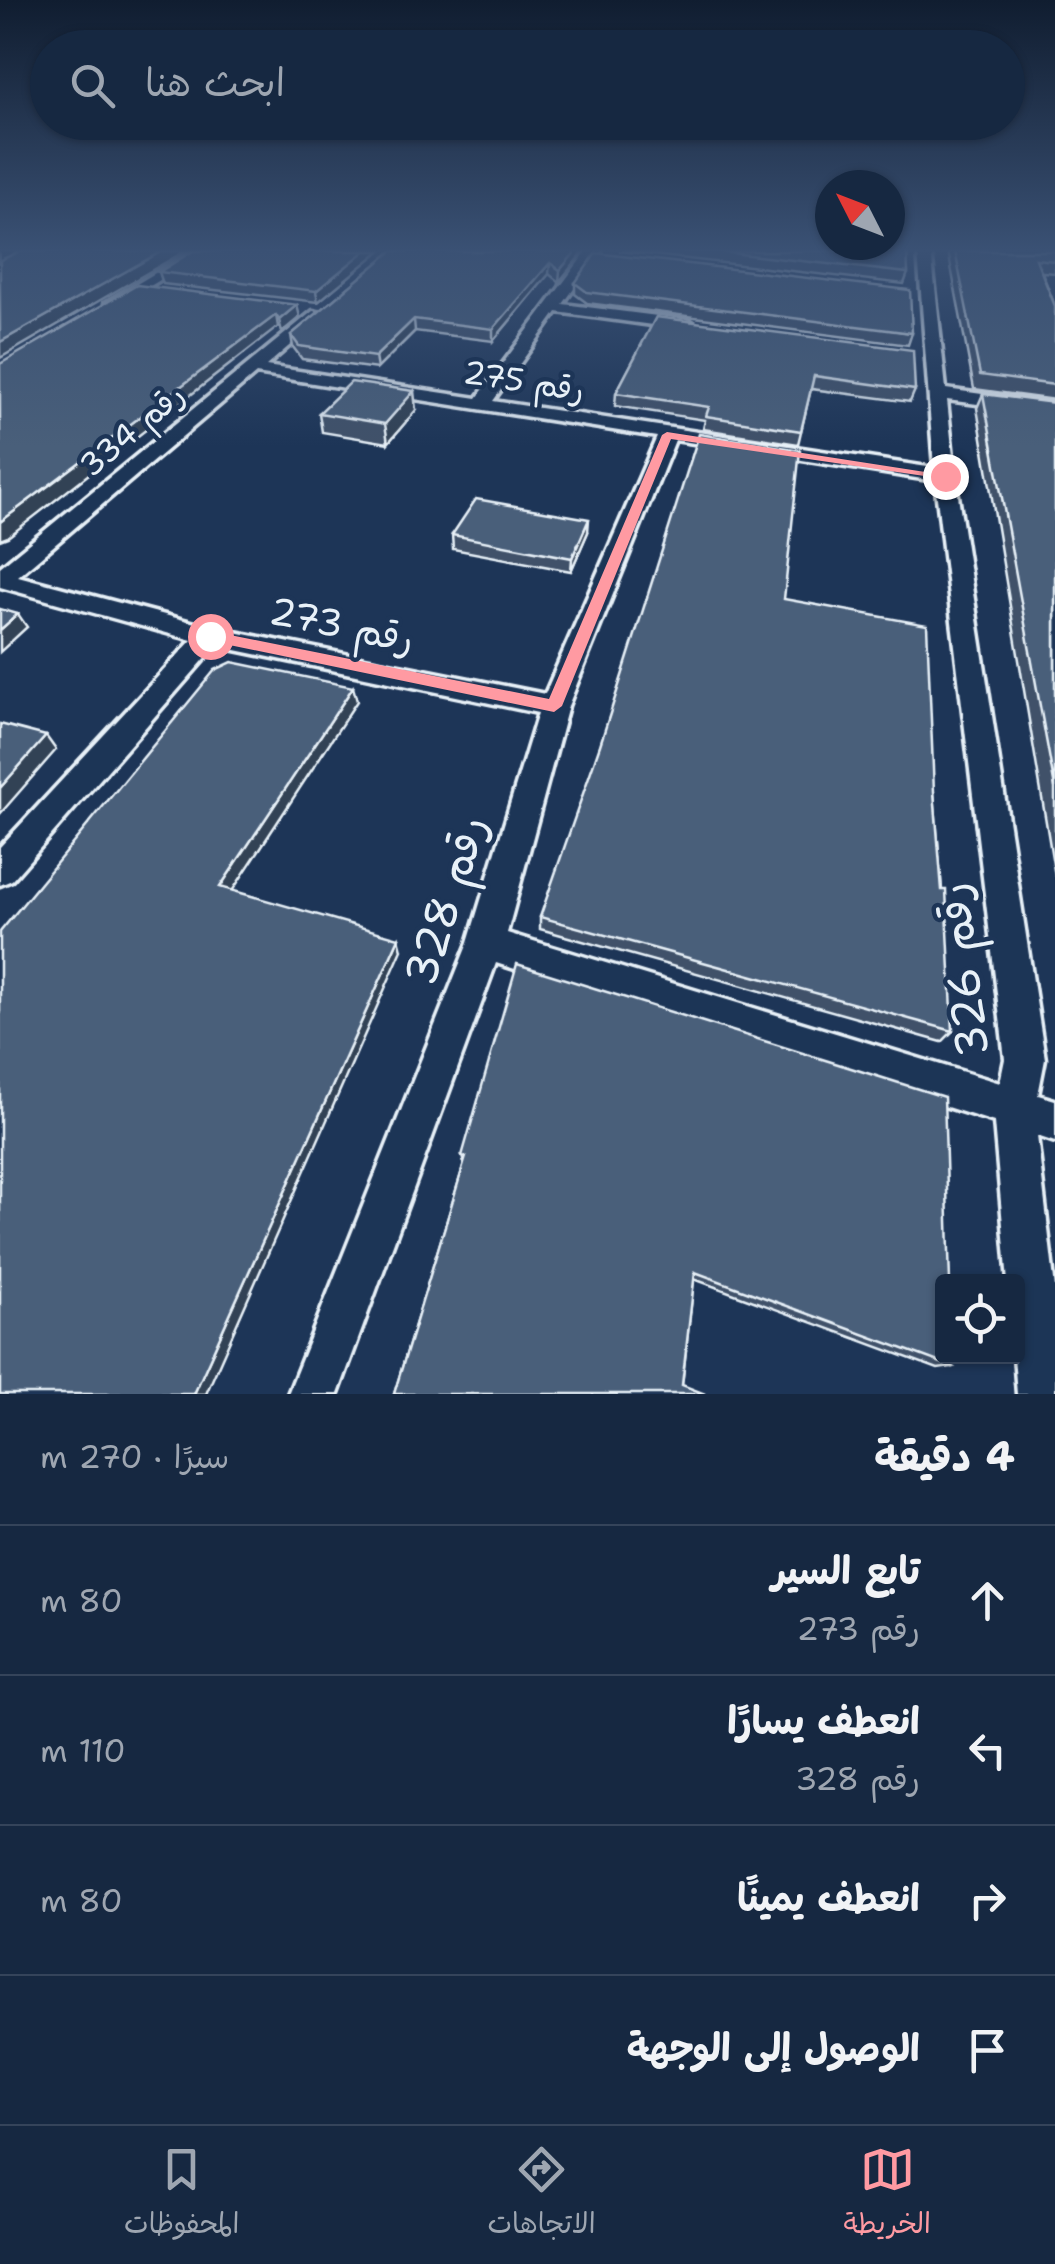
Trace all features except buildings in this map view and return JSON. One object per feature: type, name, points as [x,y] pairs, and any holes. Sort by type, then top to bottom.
[{"type":"street","name":"رقم 334","points":[[0,579],[253,368],[309,316]]},
{"type":"street","points":[[481,404],[547,316]]},
{"type":"street","points":[[617,316],[705,327]]},
{"type":"street","name":"رقم 326","points":[[930,316],[945,476],[1024,1059],[1014,1111],[1042,1394]]},
{"type":"street","points":[[914,354],[933,357]]},
{"type":"street","name":"رقم 275","points":[[253,368],[945,476]]},
{"type":"street","points":[[938,393],[1055,409]]},
{"type":"street","name":"رقم 328","points":[[313,1394],[486,943],[554,706],[667,435]]},
{"type":"street","name":"رقم 273","points":[[0,579],[210,636],[554,706]]},
{"type":"street","points":[[0,870],[210,636]]},
{"type":"street","points":[[486,943],[1055,1122]]},
{"type":"route","points":[[210,636],[554,706],[667,435],[945,476]]}]
